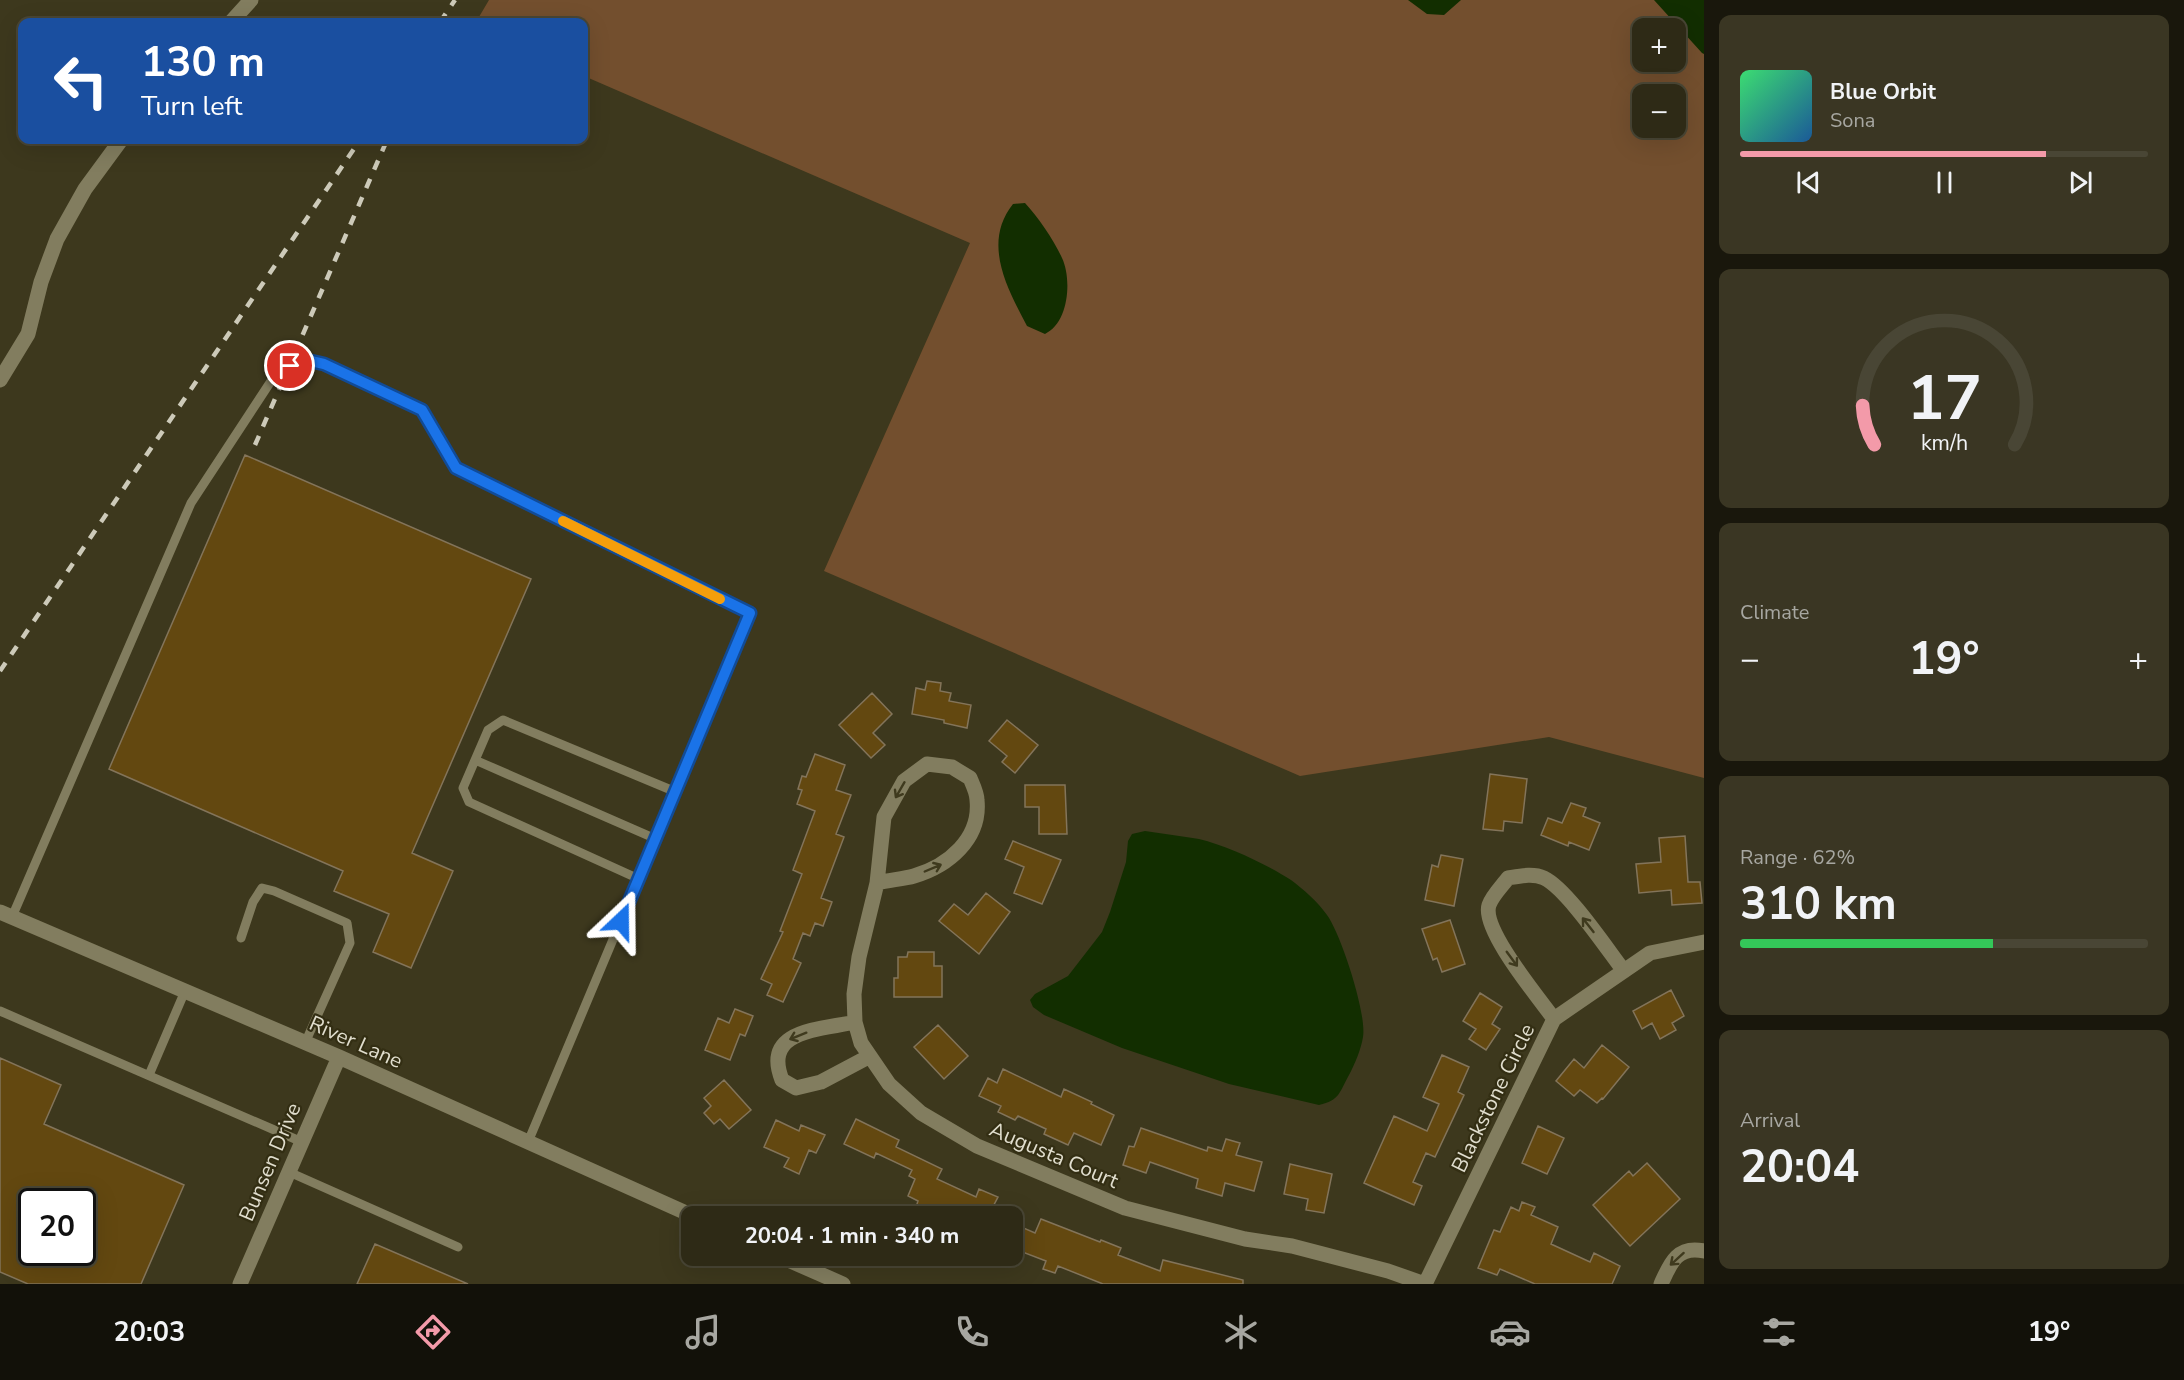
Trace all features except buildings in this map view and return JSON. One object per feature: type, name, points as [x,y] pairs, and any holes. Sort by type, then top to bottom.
[{"type":"street","points":[[234,18],[250,0]]},
{"type":"street","points":[[0,380],[28,334],[41,282],[57,239],[85,189],[118,144]]},
{"type":"street","name":"Augusta Court","points":[[878,883],[913,877],[945,863],[963,847],[977,821],[977,799],[970,778],[952,767],[927,764],[904,781],[884,817],[878,883],[859,957],[854,994],[855,1022],[861,1043],[889,1084],[921,1113],[977,1146],[1125,1208],[1245,1239],[1292,1246],[1388,1271],[1425,1284]]},
{"type":"street","points":[[1554,1019],[1496,938],[1489,918],[1489,905],[1508,878],[1527,874],[1544,878],[1564,894],[1624,971]]},
{"type":"street","name":"River Lane","points":[[6,915],[339,1057],[681,1211]]},
{"type":"street","name":"Blackstone Circle","points":[[1425,1284],[1554,1019],[1650,953],[1704,942]]},
{"type":"street","points":[[855,1022],[794,1035],[780,1047],[777,1066],[782,1080],[796,1088],[821,1082],[870,1056]]},
{"type":"street","name":"Bunsen Drive","points":[[240,1284],[339,1057]]},
{"type":"street","points":[[1661,1284],[1671,1263],[1680,1254],[1695,1249],[1704,1251]]},
{"type":"street","points":[[802,1266],[843,1284]]},
{"type":"lane","points":[[6,915],[190,503],[277,372],[302,359],[324,364],[422,410],[456,468],[750,613],[528,1142]]},
{"type":"lane","points":[[639,879],[470,802],[463,788],[489,730],[503,720],[676,792]]},
{"type":"lane","points":[[475,760],[656,839]]},
{"type":"lane","points":[[241,938],[253,902],[262,888],[347,923],[350,943],[305,1043]]},
{"type":"lane","points":[[149,1075],[184,991]]},
{"type":"lane","points":[[0,1011],[302,1142]]},
{"type":"lane","points":[[289,1172],[458,1247]]},
{"type":"shaded area","points":[[489,0],[1704,0],[1704,778],[1549,737],[1300,776],[824,571],[970,243],[588,78],[588,18],[478,18]]},
{"type":"shaded area","points":[[1408,0],[1461,0],[1444,15],[1427,14]]},
{"type":"shaded area","points":[[1654,0],[1704,0],[1704,54],[1686,35],[1686,18],[1670,18]]},
{"type":"shaded area","points":[[1025,203],[1055,244],[1067,277],[1064,311],[1053,328],[1045,334],[1027,326],[1012,296],[1001,265],[999,234],[1004,219],[1013,204]]},
{"type":"shaded area","points":[[1145,831],[1199,839],[1247,856],[1291,880],[1327,915],[1352,974],[1363,1026],[1361,1046],[1351,1071],[1341,1091],[1331,1101],[1319,1105],[1229,1084],[1122,1048],[1044,1015],[1033,1007],[1030,1000],[1035,994],[1068,976],[1102,932],[1126,862],[1128,841],[1132,834]]},
{"type":"railway","points":[[443,18],[455,0]]},
{"type":"railway","points":[[0,671],[357,144]]},
{"type":"railway","points":[[255,445],[385,144]]},
{"type":"slow traffic","points":[[563,521],[720,599]]},
{"type":"route","points":[[290,366],[302,359],[324,364],[422,410],[456,468],[750,613],[621,921]]}]
